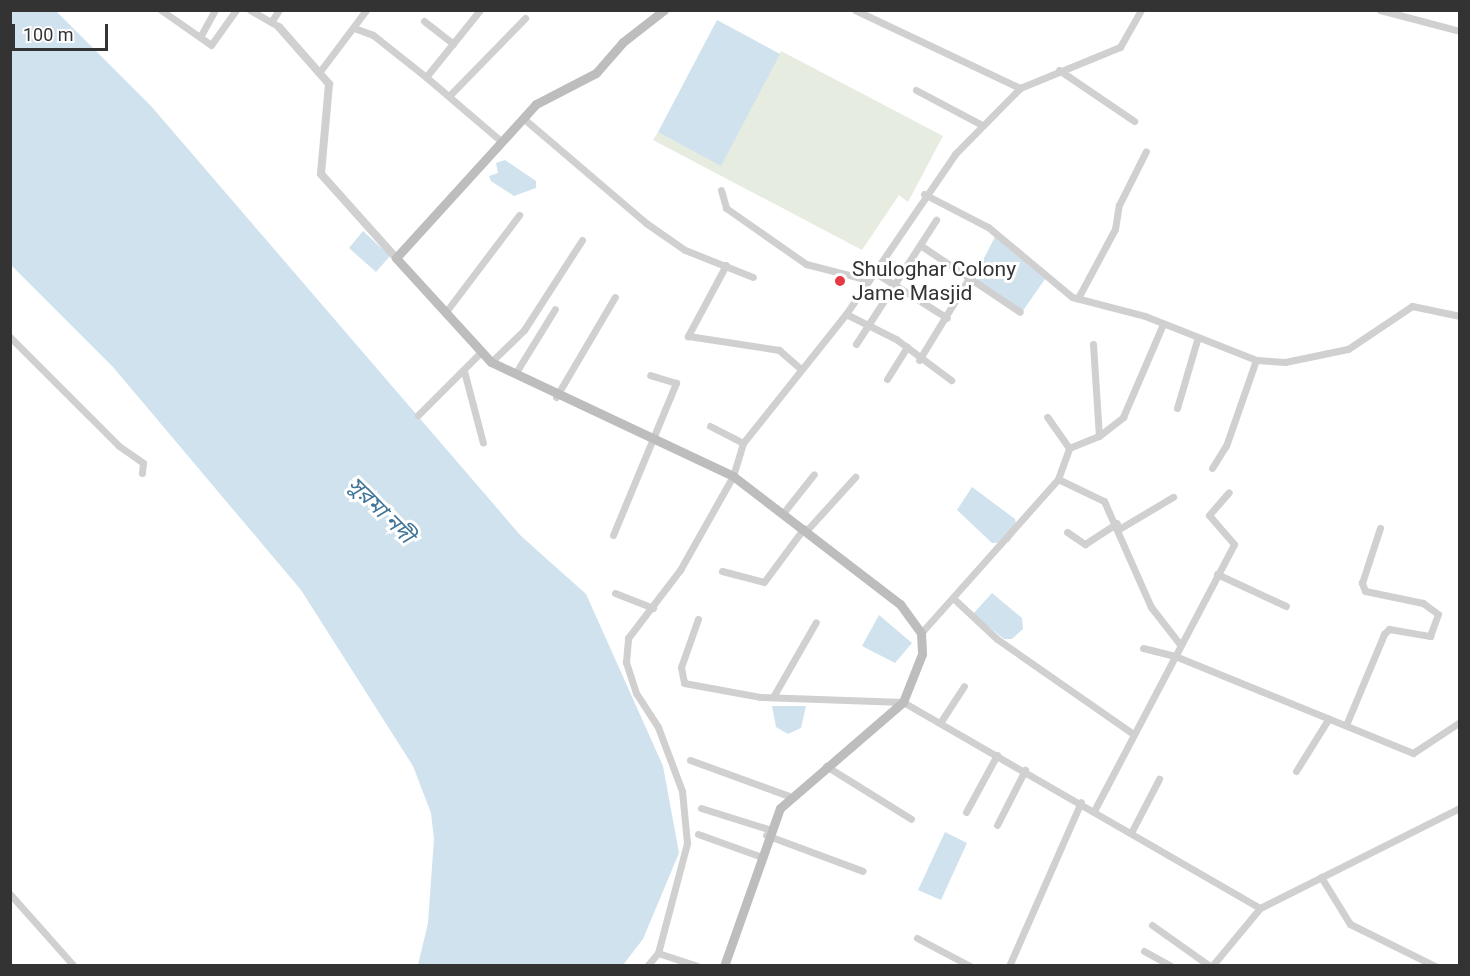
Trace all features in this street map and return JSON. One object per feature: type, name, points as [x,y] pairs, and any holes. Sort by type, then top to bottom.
[{"type":"main road","points":[[664,10],[623,42],[596,73],[536,104],[396,258],[480,353],[491,362],[556,397],[733,476],[784,512],[900,604],[921,633],[922,654],[903,702],[789,796],[767,832],[724,966]]},
{"type":"street","points":[[161,10],[211,45],[236,10]]},
{"type":"street","points":[[200,37],[215,10]]},
{"type":"street","points":[[250,10],[275,25],[321,70],[329,84],[319,168],[396,258]]},
{"type":"street","points":[[275,25],[279,10]]},
{"type":"street","points":[[321,70],[366,10]]},
{"type":"street","points":[[426,77],[480,10]]},
{"type":"street","points":[[855,10],[1020,88]]},
{"type":"street","points":[[647,966],[658,953],[687,843],[682,790],[626,662],[628,638],[653,608],[733,476],[743,443],[800,368],[846,314],[924,194],[982,125],[1020,88],[1059,70],[1120,47],[1141,10]]},
{"type":"street","points":[[1380,10],[1460,31]]},
{"type":"street","points":[[449,96],[525,18]]},
{"type":"street","points":[[424,21],[453,44]]},
{"type":"street","points":[[354,28],[373,35],[501,141]]},
{"type":"street","points":[[1059,70],[1134,121]]},
{"type":"street","points":[[916,90],[982,125]]},
{"type":"street","points":[[523,118],[646,223],[685,250],[753,278]]},
{"type":"street","points":[[1078,298],[1115,229],[1119,205],[1146,151]]},
{"type":"street","points":[[721,190],[726,208],[800,260],[869,279]]},
{"type":"street","points":[[924,194],[988,227],[1078,298],[1163,324],[1256,360],[1285,362],[1348,349],[1412,306],[1460,316]]},
{"type":"street","points":[[445,313],[519,215]]},
{"type":"street","points":[[856,344],[936,220]]},
{"type":"street","points":[[491,362],[524,330],[582,240]]},
{"type":"street","points":[[920,245],[1020,312]]},
{"type":"street","points":[[726,265],[688,336],[779,350],[800,368]]},
{"type":"street","points":[[874,272],[947,318]]},
{"type":"street","points":[[919,360],[947,318],[969,278]]},
{"type":"street","points":[[556,397],[615,297]]},
{"type":"street","points":[[515,374],[555,309]]},
{"type":"street","points":[[846,314],[907,347],[919,360],[951,380]]},
{"type":"street","points":[[921,633],[1058,479],[1069,448],[1099,436],[1123,417],[1163,324]]},
{"type":"street","points":[[10,337],[119,446],[143,463],[141,473]]},
{"type":"street","points":[[1177,408],[1197,339]]},
{"type":"street","points":[[1093,344],[1099,436]]},
{"type":"street","points":[[887,379],[907,347]]},
{"type":"street","points":[[418,415],[480,353]]},
{"type":"street","points":[[1212,468],[1226,446],[1256,360]]},
{"type":"street","points":[[464,371],[483,443]]},
{"type":"street","points":[[613,535],[655,440],[676,383],[650,375]]},
{"type":"street","points":[[1047,417],[1069,448]]},
{"type":"street","points":[[710,426],[743,443]]},
{"type":"street","points":[[784,512],[814,474]]},
{"type":"street","points":[[722,571],[764,582],[805,529],[855,477]]},
{"type":"street","points":[[1058,479],[1104,501],[1118,526],[1151,607],[1179,643]]},
{"type":"street","points":[[1095,809],[1175,656],[1179,643],[1192,631],[1217,574],[1234,544],[1209,515],[1229,492]]},
{"type":"street","points":[[1067,532],[1085,544],[1173,497]]},
{"type":"street","points":[[1347,725],[1384,634],[1389,629],[1430,636],[1438,614],[1423,603],[1365,591],[1362,583],[1380,528]]},
{"type":"street","points":[[1217,574],[1286,606]]},
{"type":"street","points":[[615,592],[653,608]]},
{"type":"street","points":[[953,598],[997,639],[1133,734]]},
{"type":"street","points":[[698,619],[680,679],[773,697],[903,702],[1095,809],[1260,908]]},
{"type":"street","points":[[773,697],[816,622]]},
{"type":"street","points":[[1143,648],[1175,656],[1413,753],[1460,722]]},
{"type":"street","points":[[940,723],[964,686]]},
{"type":"street","points":[[1296,771],[1329,718]]},
{"type":"street","points":[[966,812],[997,754]]},
{"type":"street","points":[[690,760],[789,796]]},
{"type":"street","points":[[826,766],[910,819]]},
{"type":"street","points":[[998,825],[1025,770]]},
{"type":"street","points":[[1132,831],[1159,779]]},
{"type":"street","points":[[1009,966],[1081,802]]},
{"type":"street","points":[[700,808],[863,871]]},
{"type":"street","points":[[1152,925],[1211,966],[1260,908],[1460,808]]},
{"type":"street","points":[[698,834],[759,856]]},
{"type":"street","points":[[1321,877],[1350,924],[1435,966]]},
{"type":"street","points":[[10,894],[74,966]]},
{"type":"street","points":[[917,938],[970,966]]},
{"type":"street","points":[[1144,951],[1172,966]]},
{"type":"street","points":[[658,953],[697,966]]},
{"type":"shaded area","points":[[781,51],[943,136],[908,202],[899,195],[862,250],[653,140],[658,132],[721,165]]},
{"type":"water","name":"সুরমা নদী","points":[[10,11],[56,11],[151,106],[521,536],[586,594],[663,766],[679,853],[643,939],[623,965],[418,965],[428,923],[434,839],[431,813],[413,766],[301,590],[113,367],[11,265]]},
{"type":"water","points":[[717,20],[780,54],[721,166],[658,132]]},
{"type":"water","points":[[505,160],[536,181],[536,188],[514,196],[491,181],[489,176],[498,173],[496,163]]},
{"type":"water","points":[[363,231],[390,256],[376,272],[349,248]]},
{"type":"water","points":[[995,237],[1045,279],[1022,312],[973,279]]},
{"type":"water","points":[[972,487],[1015,519],[1017,530],[1009,542],[992,543],[957,510]]},
{"type":"water","points":[[992,593],[1022,618],[1023,629],[1012,639],[1004,639],[973,614]]},
{"type":"water","points":[[879,615],[912,643],[895,663],[862,646]]},
{"type":"water","points":[[772,706],[806,706],[801,728],[788,734],[776,727]]},
{"type":"water","points":[[945,832],[967,843],[941,900],[918,890]]},
{"type":"place","name":"Shuloghar Colony Jame Masjid","points":[[840,281]]}]
